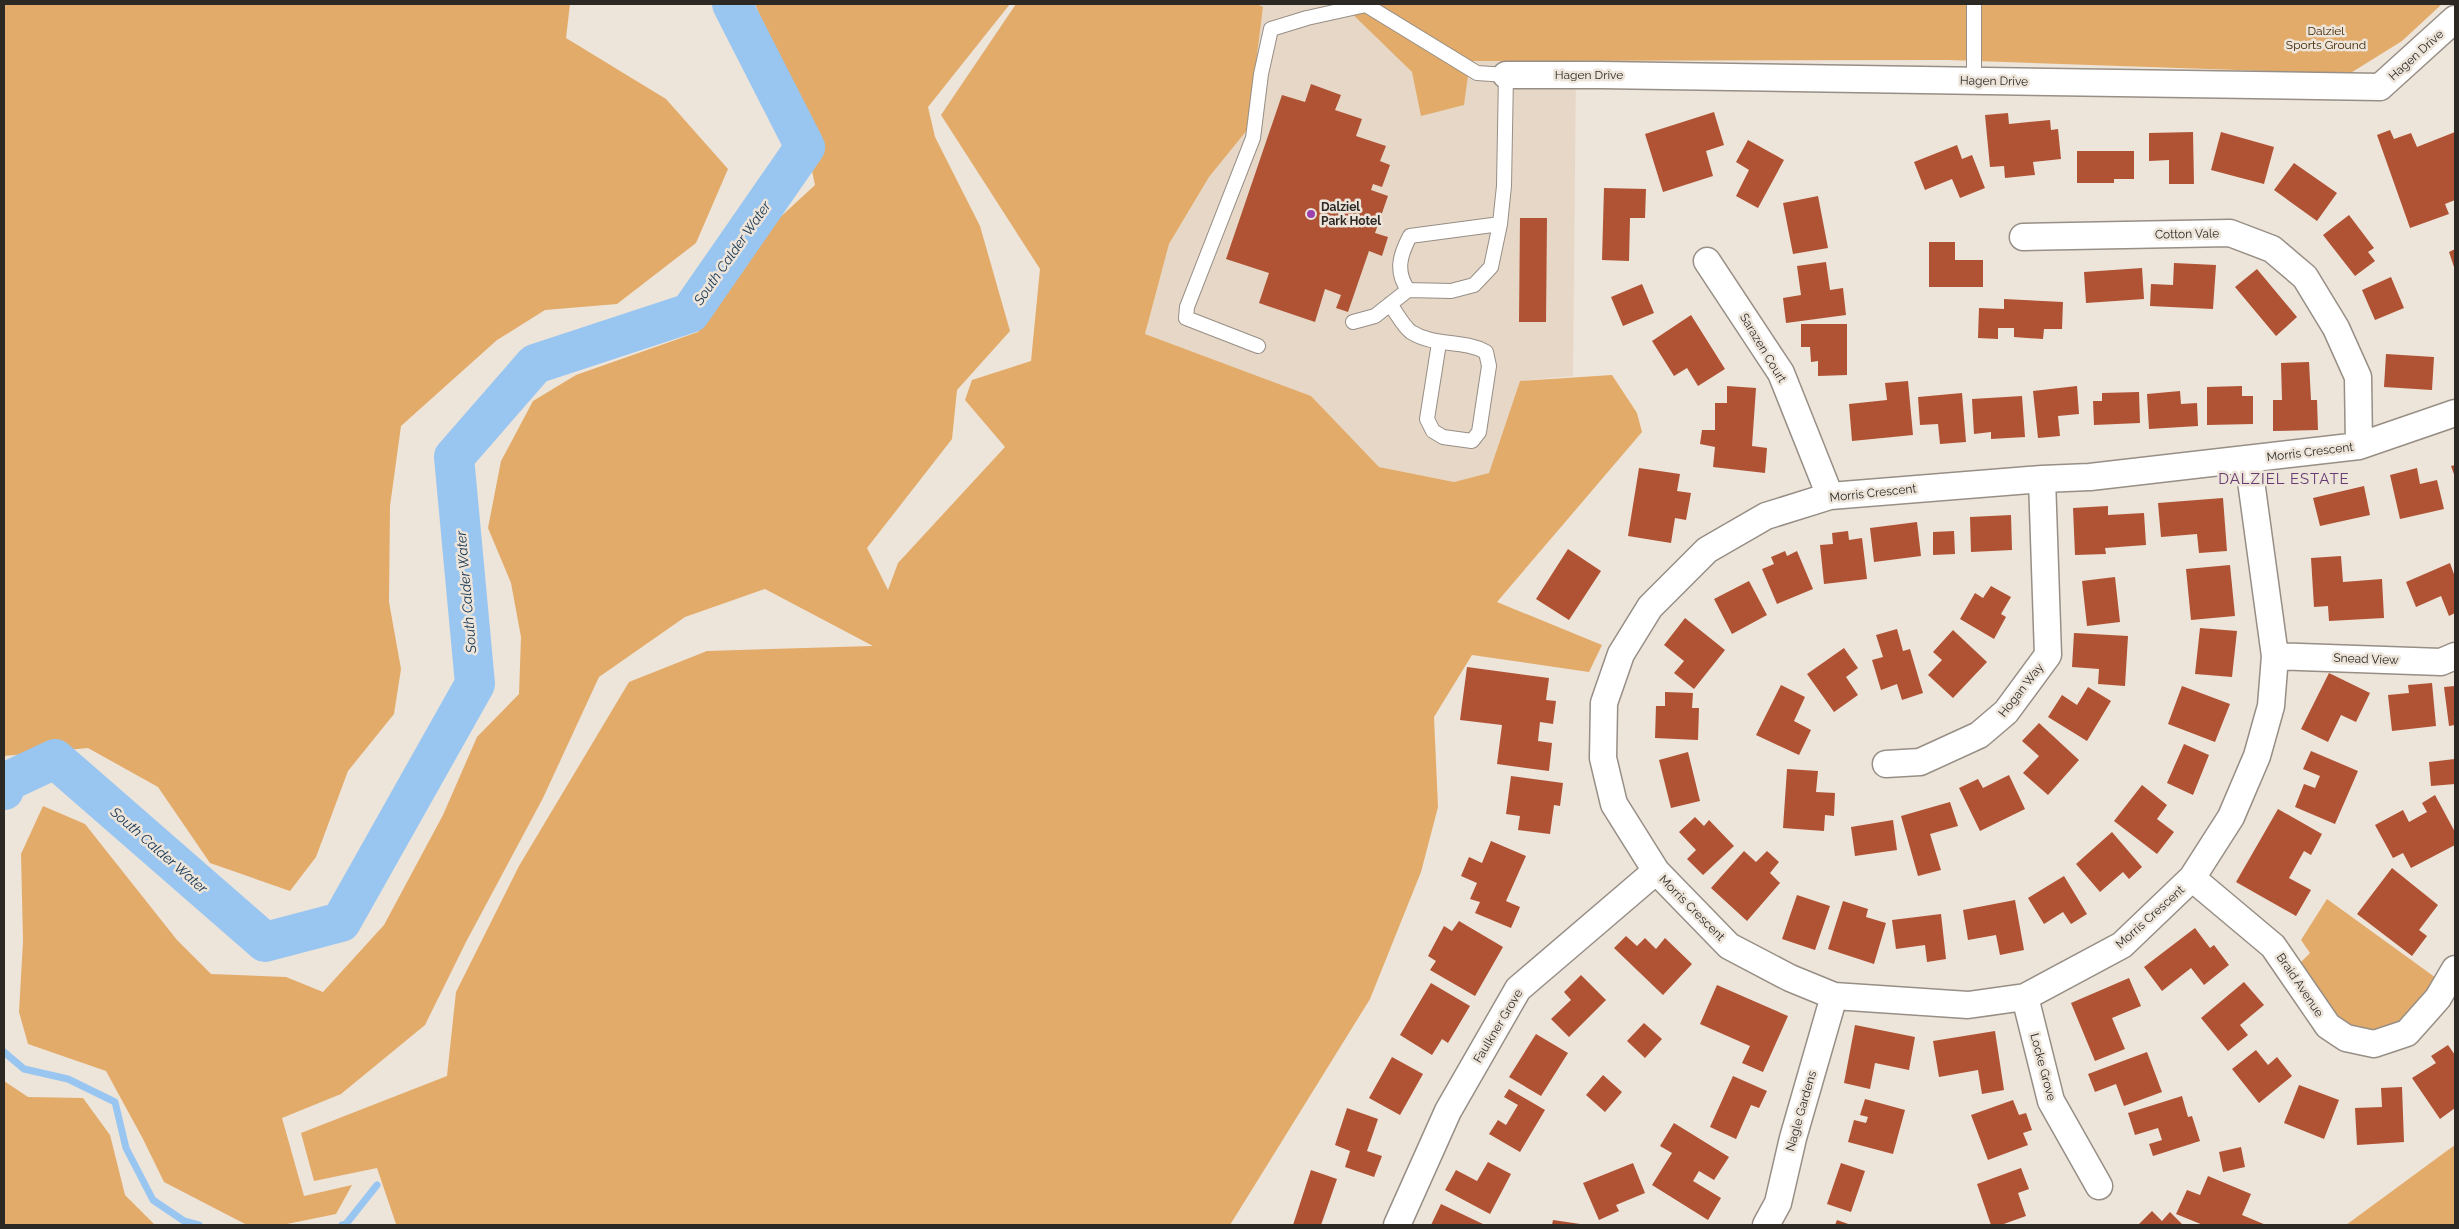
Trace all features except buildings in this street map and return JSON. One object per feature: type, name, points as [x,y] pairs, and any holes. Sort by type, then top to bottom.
[{"type":"street","name":"Hagen Drive","points":[[1506,75],[2380,87],[2455,19]]},
{"type":"street","name":"Cotton Vale","points":[[2023,237],[2230,233],[2272,249],[2305,277],[2336,328],[2355,369],[2358,377],[2359,446]]},
{"type":"street","name":"Sarazen Court","points":[[1707,260],[1781,373],[1830,496]]},
{"type":"street","name":"Morris Crescent","points":[[2248,459],[2274,656],[2271,706],[2257,756],[2231,817],[2192,878],[2122,945],[2025,997],[1968,1005],[1834,996],[1790,978],[1729,946],[1656,871],[1614,804],[1603,758],[1604,704],[1621,654],[1650,608],[1707,550],[1766,516],[1830,496],[2042,478],[2090,477],[2359,446],[2455,413]]},
{"type":"street","name":"Hogan Way","points":[[1886,764],[1920,762],[1980,736],[2006,712],[2048,655],[2042,478]]},
{"type":"street","name":"Snead View","points":[[2274,656],[2441,662],[2455,656]]},
{"type":"street","name":"Faulkner Grove","points":[[1397,1225],[1448,1111],[1518,989],[1656,871]]},
{"type":"street","name":"Braid Avenue","points":[[2192,878],[2273,946],[2328,1026],[2346,1038],[2374,1044],[2407,1033],[2438,998],[2455,969]]},
{"type":"street","name":"Nagle Gardens","points":[[1766,1225],[1778,1203],[1793,1138],[1834,996]]},
{"type":"street","name":"Locke Grove","points":[[2025,997],[2051,1101],[2099,1186]]},
{"type":"lane","points":[[1974,4],[1974,81]]},
{"type":"lane","points":[[1258,346],[1186,318],[1187,307],[1253,138],[1261,74],[1270,29],[1306,18],[1366,5],[1477,73],[1506,75],[1504,186],[1500,224],[1490,267],[1474,285],[1451,291],[1408,290],[1375,316],[1352,322]]},
{"type":"lane","points":[[1408,290],[1400,278],[1402,251],[1410,236],[1424,232],[1460,231],[1500,224]]},
{"type":"lane","points":[[1390,304],[1410,331],[1439,343],[1476,347],[1486,352],[1488,366],[1479,432],[1472,441],[1443,438],[1433,432],[1427,419],[1439,343]]},
{"type":"shaded area","points":[[1257,4],[1342,4],[1412,72],[1470,61],[1576,61],[1573,376],[1520,381],[1489,473],[1454,482],[1379,467],[1310,396],[1145,334],[1169,244],[1209,177],[1256,119],[1250,86],[1263,8]]},
{"type":"green space","points":[[4,4],[570,4],[566,38],[666,99],[728,169],[696,243],[617,304],[545,310],[497,340],[401,426],[390,506],[389,602],[401,669],[394,714],[348,771],[316,857],[290,891],[210,863],[158,787],[88,748],[4,756]]},
{"type":"green space","points":[[755,4],[1010,4],[928,107],[935,137],[980,226],[1010,331],[957,390],[952,439],[867,548],[888,590],[898,563],[1005,447],[965,400],[972,380],[1031,361],[1040,269],[941,115],[1016,4],[1257,4],[1263,7],[1253,86],[1256,119],[1209,177],[1169,244],[1145,334],[1311,396],[1379,467],[1454,482],[1489,473],[1520,381],[1612,375],[1637,413],[1642,432],[1497,602],[1602,645],[1589,672],[1472,655],[1434,717],[1438,807],[1421,872],[1370,999],[1230,1225],[394,1225],[396,1224],[377,1168],[314,1181],[301,1133],[447,1076],[456,992],[519,866],[629,682],[707,651],[873,646],[765,589],[685,617],[599,677],[543,798],[466,942],[425,1025],[341,1094],[282,1118],[304,1196],[352,1185],[336,1214],[282,1225],[247,1225],[164,1182],[106,1071],[28,1044],[19,1012],[23,941],[21,854],[43,806],[85,824],[177,940],[211,974],[286,977],[323,992],[384,925],[443,815],[477,737],[519,694],[521,637],[511,583],[488,528],[501,461],[533,401],[576,375],[698,332],[762,234],[815,185],[798,104]]},
{"type":"green space","name":"Dalziel Sports Ground","points":[[1342,4],[2442,4],[2402,41],[2349,74],[1948,60],[1470,61],[1464,105],[1421,116],[1412,72]]},
{"type":"green space","points":[[2327,899],[2443,983],[2406,1025],[2378,1035],[2332,1021],[2296,967],[2310,953],[2301,940]]},
{"type":"green space","points":[[4,1081],[28,1097],[83,1098],[110,1135],[125,1195],[155,1225],[4,1225]]},
{"type":"green space","points":[[2455,1145],[2455,1225],[2346,1225],[2448,1150]]},
{"type":"waterway","name":"South Calder Water","points":[[4,790],[6,782],[55,759],[265,942],[341,922],[475,684],[454,457],[535,364],[690,313],[805,147],[732,4]]},
{"type":"waterway","points":[[4,1052],[24,1069],[68,1079],[115,1102],[126,1148],[153,1200],[184,1221],[199,1225]]},
{"type":"waterway","points":[[342,1225],[346,1224],[377,1185]]},
{"type":"place","name":"Dalziel Park Hotel","points":[[1311,214]]},
{"type":"district","name":"DALZIEL ESTATE","points":[[2284,479]]}]
